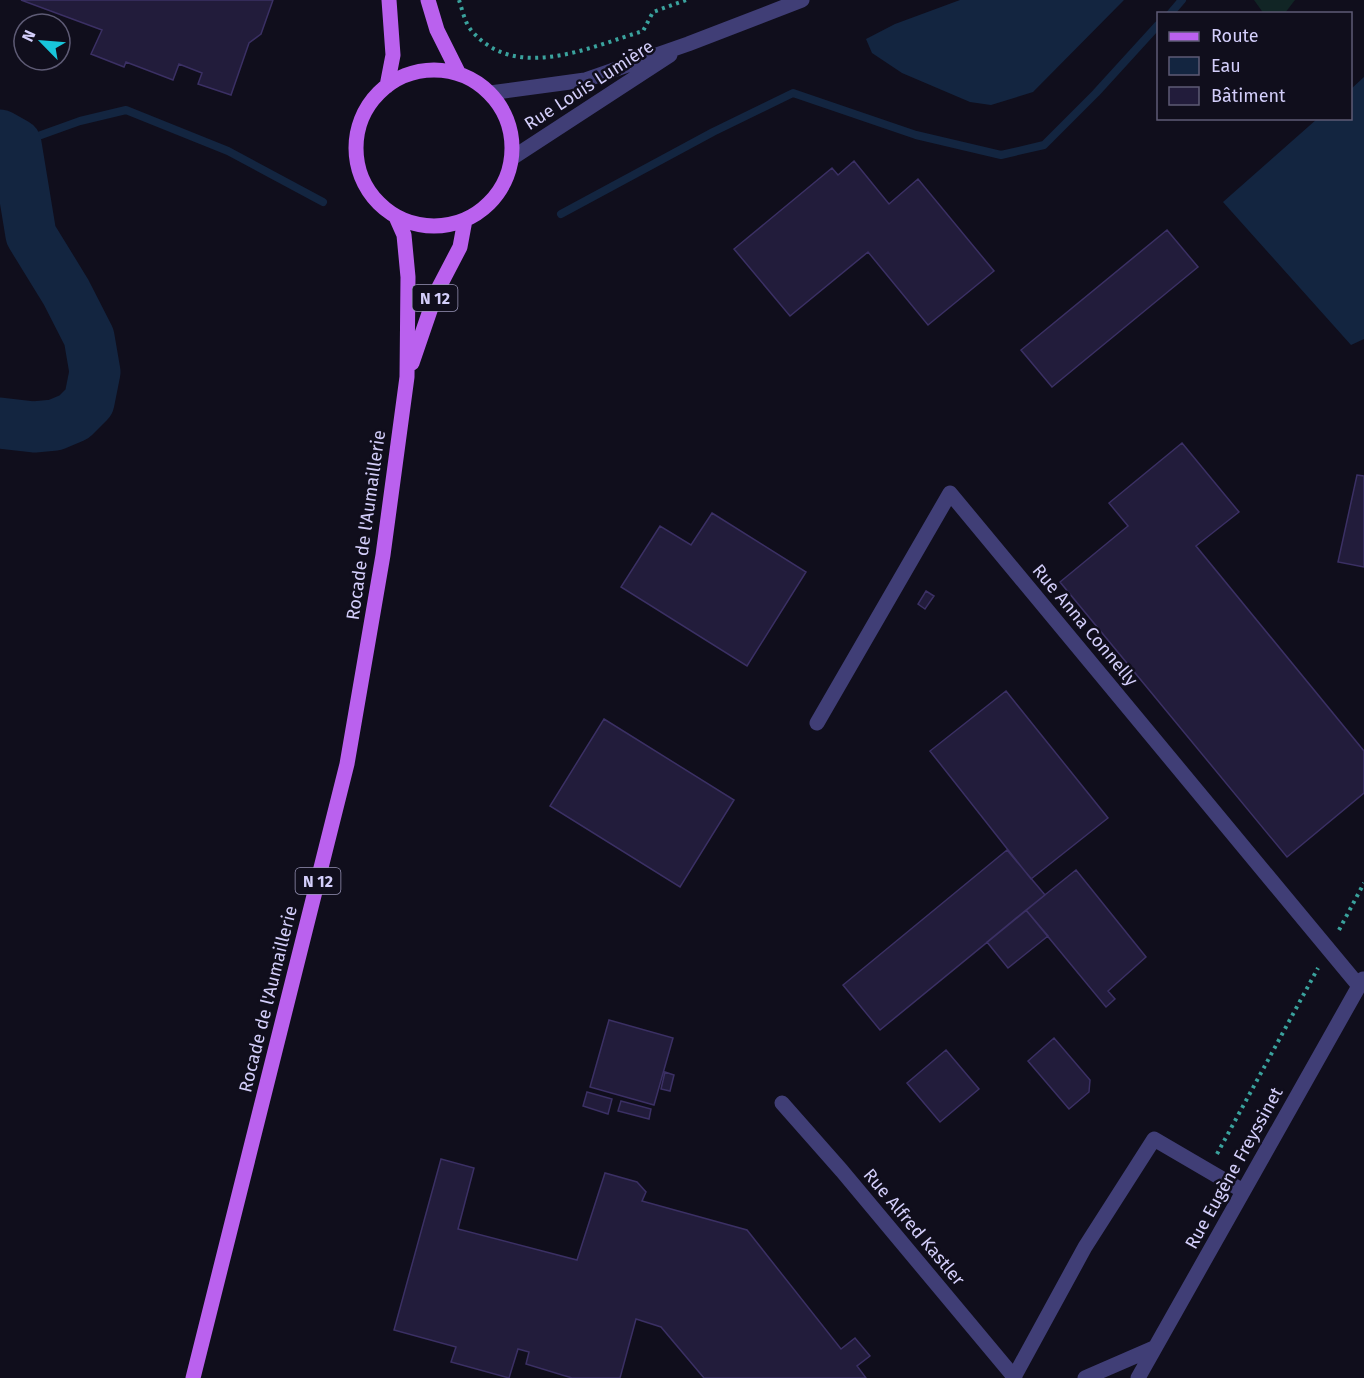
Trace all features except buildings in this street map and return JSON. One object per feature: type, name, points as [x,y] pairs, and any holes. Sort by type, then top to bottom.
[{"type":"main road","points":[[387,86],[393,56],[388,0]]},
{"type":"main road","points":[[428,0],[437,30],[459,74]]},
{"type":"main road","points":[[441,70],[459,74],[481,85],[504,112],[511,135],[512,158],[504,184],[488,206],[465,220],[442,226],[418,225],[396,217],[375,201],[362,179],[356,154],[358,128],[369,104],[387,86],[404,76],[422,71],[441,70]]},
{"type":"main road","name":"Rocade de l'Aumaillerie","points":[[193,1378],[347,764],[383,555],[407,377],[408,276],[404,235],[396,217]]},
{"type":"main road","name":"Rocade de l'Aumaillerie","points":[[407,377],[436,293],[460,247],[465,220]]},
{"type":"street","name":"Rue Louis Lumière","points":[[490,93],[585,80],[802,0]]},
{"type":"street","name":"Rue Louis Lumière","points":[[512,158],[687,44]]},
{"type":"street","name":"Rue Anna Connelly","points":[[817,723],[950,494],[1328,950],[1361,982]]},
{"type":"street","name":"Rue Eugène Freyssinet","points":[[1138,1378],[1361,982]]},
{"type":"street","name":"Rue Alfred Kastler","points":[[782,1103],[1014,1378]]},
{"type":"street","points":[[1014,1378],[1085,1247],[1154,1140],[1243,1191]]},
{"type":"street","points":[[1085,1378],[1154,1348]]},
{"type":"path","points":[[459,0],[470,29],[496,51],[519,57],[539,58],[570,54],[643,31],[652,12],[686,0]]},
{"type":"path","points":[[1208,1171],[1364,883]]},
{"type":"green space","points":[[1254,0],[1295,0],[1286,12],[1263,12]]},
{"type":"water","points":[[960,0],[1124,0],[1033,92],[991,105],[970,102],[902,73],[872,53],[866,39],[895,24]]},
{"type":"water","points":[[1364,77],[1364,339],[1351,345],[1223,202],[1316,120],[1352,120],[1352,88]]},
{"type":"waterway","points":[[1172,12],[1182,0]]},
{"type":"waterway","points":[[561,214],[713,132],[793,93],[916,135],[1001,155],[1044,145],[1096,93],[1157,26]]},
{"type":"waterway","points":[[16,144],[80,121],[126,110],[228,151],[323,202]]},
{"type":"waterway","points":[[0,135],[16,144],[31,235],[66,292],[89,337],[95,372],[89,402],[74,417],[55,425],[34,427],[0,423]]}]
